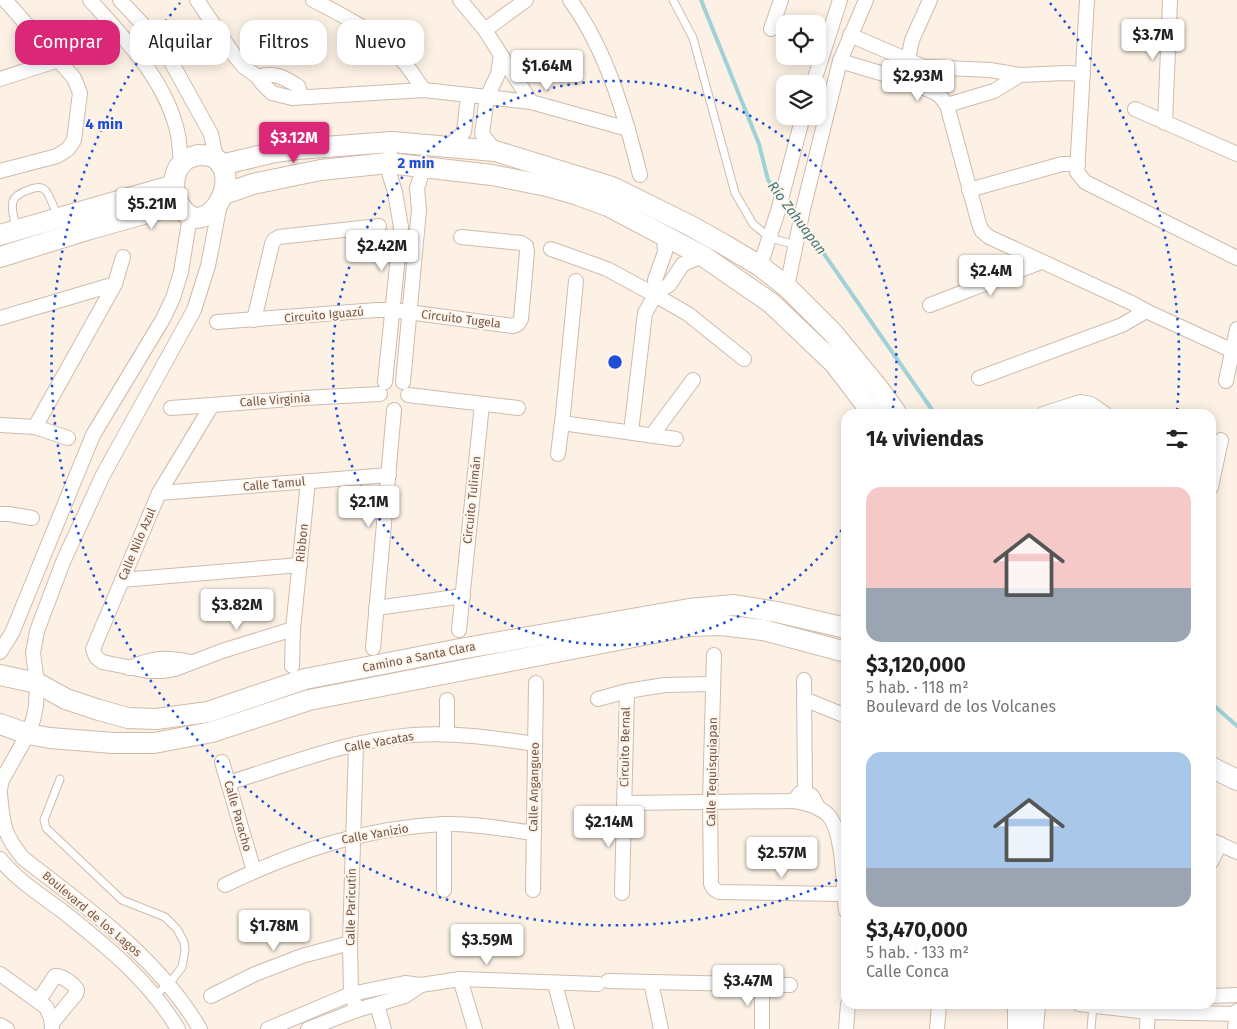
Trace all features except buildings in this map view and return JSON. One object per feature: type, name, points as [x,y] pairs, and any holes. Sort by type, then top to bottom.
[{"type":"street","points":[[5,0],[23,20]]},
{"type":"street","points":[[0,652],[12,633],[93,435],[163,319],[181,272],[184,210],[176,196],[179,137],[174,120],[148,69],[131,46],[90,0]]},
{"type":"street","points":[[0,789],[2,780],[28,734],[36,706],[37,683],[33,652],[34,642],[63,562],[103,475],[194,310],[208,266],[222,199],[225,176],[210,134],[169,58],[148,30],[120,0]]},
{"type":"street","points":[[198,0],[244,67],[258,77],[267,74],[277,75],[298,86],[301,96],[424,90],[531,102],[628,129]]},
{"type":"street","points":[[313,0],[345,17],[383,42],[402,61],[424,90]]},
{"type":"street","points":[[460,0],[485,30],[531,102]]},
{"type":"street","points":[[485,30],[526,0]]},
{"type":"street","points":[[570,0],[582,18],[608,72],[628,129],[640,175]]},
{"type":"street","points":[[770,29],[780,0]]},
{"type":"street","points":[[816,75],[840,0]]},
{"type":"street","points":[[787,287],[803,209],[840,61],[866,0]]},
{"type":"street","points":[[904,80],[912,40],[930,0]]},
{"type":"street","points":[[1087,0],[1077,172],[1085,182],[1237,258]]},
{"type":"street","points":[[1165,123],[1170,0]]},
{"type":"street","points":[[850,35],[924,67],[990,70],[1020,75],[1083,74]]},
{"type":"street","points":[[494,151],[482,134],[487,97],[498,74],[501,55]]},
{"type":"street","points":[[840,61],[904,80],[940,96],[947,105],[969,190],[982,231],[1041,262],[1233,351]]},
{"type":"street","points":[[0,79],[43,65]]},
{"type":"street","points":[[0,171],[56,156],[68,149],[74,140],[80,93],[74,78],[63,65]]},
{"type":"street","points":[[947,105],[994,91],[1020,75]]},
{"type":"street","points":[[449,146],[464,132],[468,96]]},
{"type":"street","points":[[1135,110],[1237,154]]},
{"type":"street","points":[[760,266],[778,211],[801,125]]},
{"type":"street","points":[[464,132],[482,134]]},
{"type":"street","points":[[392,142],[390,172],[401,227],[393,310],[380,399],[385,407],[394,410],[403,407],[408,399],[406,389],[409,312],[419,210],[417,193],[421,175]]},
{"type":"street","points":[[0,257],[177,176],[186,159],[198,155],[211,156],[219,162],[318,146],[392,142],[494,151],[612,187],[689,225],[760,266],[787,287],[833,333],[893,409]]},
{"type":"street","points":[[318,146],[321,170]]},
{"type":"street","points":[[275,152],[278,179]]},
{"type":"street","points":[[969,190],[1062,164],[1078,164]]},
{"type":"street","points":[[8,232],[58,218],[86,219],[184,210],[200,218],[208,214],[222,199],[278,179],[321,170],[492,176],[546,186],[608,206],[665,243],[703,256],[771,303],[834,363],[869,409]]},
{"type":"street","points":[[254,320],[274,240],[279,237],[380,226]]},
{"type":"street","points":[[401,227],[416,230]]},
{"type":"street","name":"Circuito Tugela","points":[[409,312],[513,326],[522,319],[526,246],[521,243],[461,237]]},
{"type":"street","points":[[665,243],[683,264]]},
{"type":"street","points":[[656,294],[655,280],[665,243]]},
{"type":"street","points":[[551,249],[607,269],[656,294],[688,314],[744,359]]},
{"type":"street","points":[[630,432],[645,313],[656,294],[668,285],[683,264],[703,256]]},
{"type":"street","points":[[35,427],[115,284],[123,257]]},
{"type":"street","points":[[930,305],[1041,262]]},
{"type":"street","points":[[558,454],[576,280]]},
{"type":"street","points":[[0,318],[115,284]]},
{"type":"street","name":"Circuito Iguazú","points":[[217,322],[377,310],[409,312]]},
{"type":"street","points":[[979,378],[1122,325],[1146,312]]},
{"type":"street","points":[[1226,381],[1237,329]]},
{"type":"street","points":[[382,388],[394,380],[406,389],[482,404],[518,408]]},
{"type":"street","points":[[652,435],[693,380]]},
{"type":"street","name":"Calle Virginia","points":[[171,408],[382,388]]},
{"type":"street","points":[[1058,409],[1080,402],[1091,404],[1098,409]]},
{"type":"street","name":"Circuito Tulimán","points":[[459,630],[482,404]]},
{"type":"street","name":"Calle Nilo Azul","points":[[212,405],[159,493],[93,649],[96,657],[102,662],[148,671],[162,671],[175,669],[190,662],[293,629]]},
{"type":"street","points":[[373,648],[394,410]]},
{"type":"street","points":[[562,423],[676,439]]},
{"type":"street","points":[[0,425],[35,427],[68,438]]},
{"type":"street","points":[[1216,464],[1221,440]]},
{"type":"street","name":"Calle Tamul","points":[[159,493],[389,475]]},
{"type":"street","name":"Ribbon","points":[[292,666],[293,629],[308,481]]},
{"type":"street","points":[[0,514],[32,518]]},
{"type":"street","points":[[122,580],[300,565]]},
{"type":"street","points":[[376,608],[463,596]]},
{"type":"street","name":"Camino a Santa Clara","points":[[0,675],[37,683],[66,698],[99,710],[128,718],[156,719],[208,712],[305,679],[460,649],[688,609],[734,605],[777,612],[841,627]]},
{"type":"street","name":"Camino a Santa Clara","points":[[0,724],[28,734],[50,738],[113,743],[154,743],[212,732],[308,700],[690,626],[721,626],[763,630],[841,651]]},
{"type":"street","name":"Calle Tequisquiapan","points":[[714,655],[710,802],[711,884],[719,892],[841,894]]},
{"type":"street","points":[[799,797],[804,680]]},
{"type":"street","name":"Calle Angangueo","points":[[533,890],[536,684]]},
{"type":"street","name":"Circuito Bernal","points":[[598,699],[627,691],[665,685],[713,684]]},
{"type":"street","name":"Circuito Bernal","points":[[622,893],[627,691]]},
{"type":"street","points":[[804,699],[841,714]]},
{"type":"street","points":[[447,700],[447,734]]},
{"type":"street","name":"Calle Yacatas","points":[[228,783],[356,744],[413,735],[447,734],[478,736],[535,744]]},
{"type":"street","name":"Calle Paricutín","points":[[356,744],[350,943],[351,994],[357,1010]]},
{"type":"street","name":"Calle Paracho","points":[[222,762],[254,871]]},
{"type":"street","points":[[1216,770],[1237,780]]},
{"type":"street","name":"Boulevard de los Lagos","points":[[0,794],[2,826],[19,853],[131,944],[169,984],[200,1029]]},
{"type":"street","points":[[624,803],[710,802],[812,796],[819,809],[828,815],[834,824],[839,836],[841,859]]},
{"type":"street","points":[[444,824],[444,890]]},
{"type":"street","name":"Calle Yanizio","points":[[225,885],[298,853],[352,836],[444,824],[534,833]]},
{"type":"street","points":[[1216,842],[1237,852]]},
{"type":"street","points":[[3,862],[19,853]]},
{"type":"street","name":"Boulevard de los Lagos","points":[[3,862],[21,881],[109,949],[156,995],[178,1029]]},
{"type":"street","points":[[42,896],[52,881]]},
{"type":"street","points":[[211,996],[256,974],[302,956],[350,943]]},
{"type":"street","points":[[0,974],[46,1006],[52,1026]]},
{"type":"street","points":[[39,1000],[55,976],[59,976],[75,986],[76,994],[52,1026]]},
{"type":"street","points":[[460,979],[476,1029]]},
{"type":"street","points":[[268,1029],[290,1025],[351,994],[404,983],[421,985],[460,979],[555,984],[651,982],[790,985]]},
{"type":"street","points":[[651,982],[661,1029]]},
{"type":"street","points":[[555,984],[567,1029]]},
{"type":"street","points":[[762,984],[762,1029]]},
{"type":"street","points":[[308,1029],[357,1010],[405,996],[421,985]]},
{"type":"street","points":[[1216,996],[1237,995]]},
{"type":"street","points":[[377,1005],[384,1029]]},
{"type":"street","points":[[846,1029],[848,1009]]},
{"type":"street","points":[[938,1029],[939,1009]]},
{"type":"street","points":[[1018,1029],[1031,1009]]},
{"type":"street","points":[[1034,1009],[1034,1029]]},
{"type":"street","points":[[1147,1029],[1148,1009]]},
{"type":"street","points":[[1166,1009],[1237,1013],[1235,1029]]},
{"type":"street","points":[[0,1025],[7,1029]]},
{"type":"lane","points":[[673,0],[692,38],[735,193],[752,224],[770,238],[796,245]]},
{"type":"lane","points":[[8,232],[14,197],[18,193],[36,187],[43,188],[47,192],[58,218]]},
{"type":"lane","points":[[60,779],[44,820],[46,828],[122,900],[164,917],[177,929],[184,942],[185,950],[182,968],[169,984],[156,995]]},
{"type":"lane","points":[[1087,1009],[1091,1029]]},
{"type":"waterway","name":"Río Zahuapan","points":[[701,0],[759,144],[768,180],[779,194]]},
{"type":"waterway","name":"Río Zahuapan","points":[[785,201],[798,217]]},
{"type":"waterway","name":"Río Zahuapan","points":[[804,225],[932,409]]},
{"type":"waterway","name":"Río Zahuapan","points":[[1216,707],[1237,726]]}]
